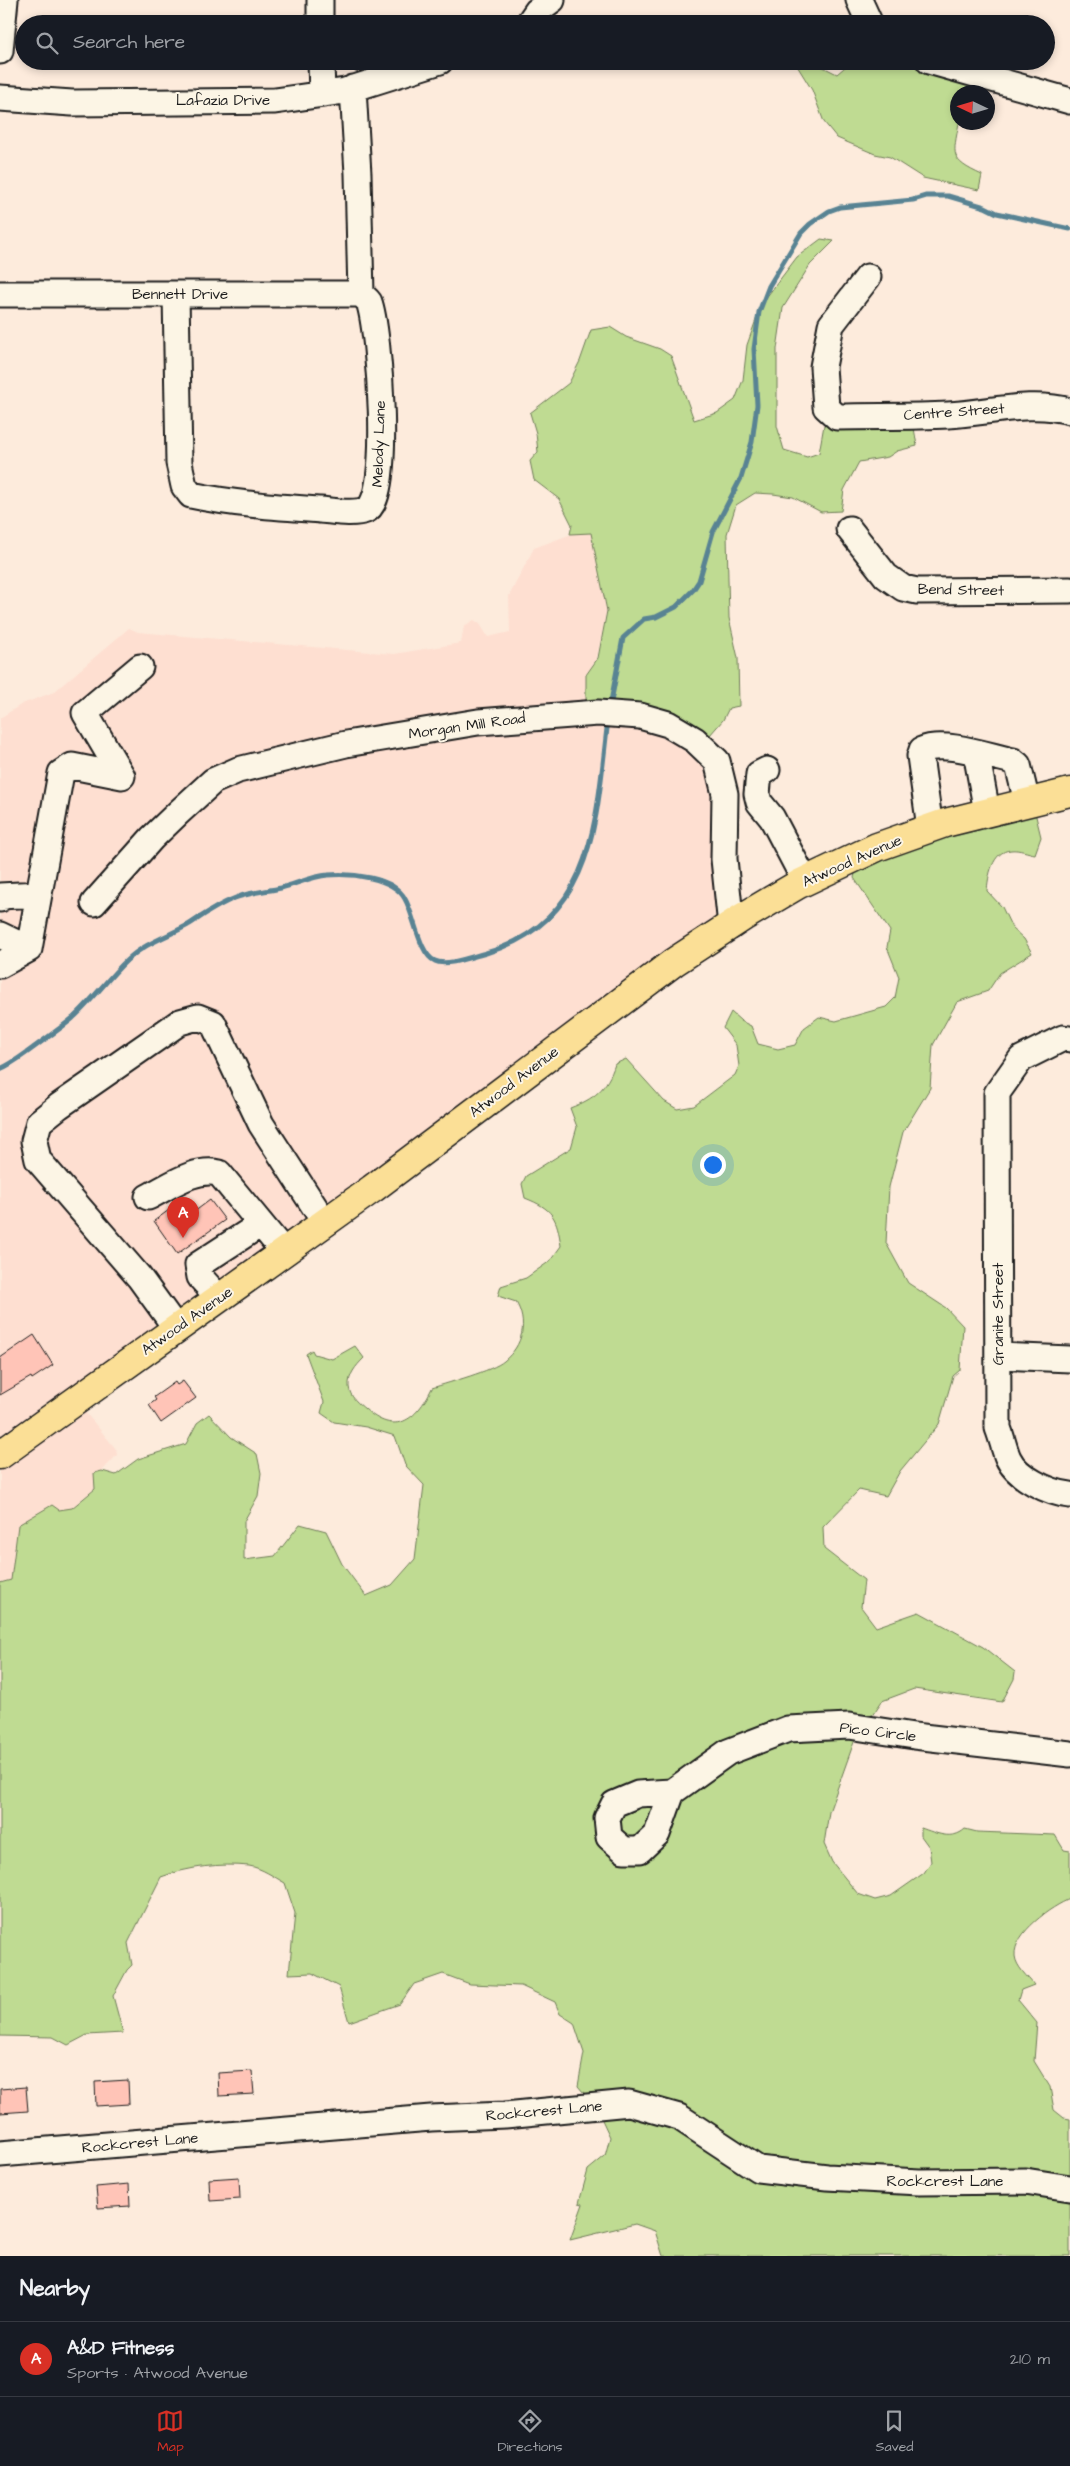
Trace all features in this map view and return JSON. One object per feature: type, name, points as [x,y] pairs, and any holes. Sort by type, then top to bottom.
[{"type":"main road","name":"Atwood Avenue","points":[[0,1455],[325,1223],[674,962],[731,926],[805,881],[844,861],[930,828],[1070,792]]},
{"type":"street","points":[[0,51],[4,0]]},
{"type":"street","points":[[320,0],[320,15]]},
{"type":"street","points":[[534,15],[550,0]]},
{"type":"street","points":[[859,0],[866,15]]},
{"type":"street","points":[[321,70],[322,94]]},
{"type":"street","name":"Lafazia Drive","points":[[0,98],[72,103],[171,100],[275,101],[352,88],[411,70]]},
{"type":"street","points":[[961,70],[1070,101]]},
{"type":"street","name":"Melody Lane","points":[[176,294],[179,463],[184,486],[191,495],[270,507],[340,512],[365,510],[372,506],[379,485],[381,435],[380,374],[372,315],[368,300],[361,294],[358,174],[352,88]]},
{"type":"street","name":"Centre Street","points":[[868,277],[831,325],[823,367],[826,407],[837,417],[950,415],[1051,406],[1070,411]]},
{"type":"street","name":"Bennett Drive","points":[[0,294],[361,294]]},
{"type":"street","name":"Bend Street","points":[[849,529],[886,576],[903,588],[917,591],[1070,590]]},
{"type":"street","points":[[29,949],[61,773],[72,766],[122,776],[85,713],[140,667]]},
{"type":"street","name":"Morgan Mill Road","points":[[94,903],[152,838],[178,813],[213,781],[238,770],[346,744],[450,727],[557,714],[598,713],[640,716],[668,724],[695,740],[716,762],[725,794],[724,859],[731,926]]},
{"type":"street","points":[[930,828],[921,774],[922,750],[928,747],[976,752],[1013,761],[1018,764],[1027,802]]},
{"type":"street","points":[[976,752],[987,812]]},
{"type":"street","points":[[767,770],[759,774],[759,802],[772,818],[805,881]]},
{"type":"street","points":[[0,899],[0,896],[39,894]]},
{"type":"street","points":[[0,935],[29,949]]},
{"type":"street","points":[[0,964],[29,949]]},
{"type":"street","points":[[176,1328],[140,1277],[38,1160],[34,1141],[39,1122],[59,1106],[180,1022],[198,1017],[213,1022],[260,1124],[325,1223]]},
{"type":"street","name":"Granite Street","points":[[1070,1039],[1063,1038],[1021,1059],[997,1093],[998,1428],[1009,1460],[1032,1482],[1057,1493],[1070,1495]]},
{"type":"street","points":[[148,1197],[198,1172],[209,1170],[219,1173],[284,1252]]},
{"type":"street","points":[[219,1298],[200,1277],[198,1265],[262,1224]]},
{"type":"street","points":[[998,1356],[1070,1359]]},
{"type":"street","name":"Pico Circle","points":[[672,1792],[728,1752],[788,1729],[849,1726],[914,1736],[1070,1754]]},
{"type":"street","name":"Rockcrest Lane","points":[[0,2154],[431,2118],[505,2115],[629,2103],[679,2117],[758,2169],[827,2178],[919,2182],[1025,2181],[1070,2188]]},
{"type":"shaded area","points":[[577,532],[591,533],[607,611],[597,658],[586,675],[636,715],[712,757],[728,912],[76,1401],[116,1449],[117,1455],[102,1471],[94,1473],[95,1489],[72,1508],[18,1525],[11,1580],[0,1583],[0,718],[22,704],[54,692],[129,628],[138,632],[394,654],[461,643],[464,626],[474,620],[480,624],[488,637],[510,632],[509,596],[534,548]]},
{"type":"green space","points":[[800,70],[829,70],[837,74],[842,70],[954,70],[976,78],[974,85],[950,85],[950,130],[958,130],[955,150],[959,160],[971,170],[982,175],[979,190],[923,178],[890,157],[875,154],[837,138],[824,122],[812,90]]},
{"type":"green space","points":[[821,239],[834,241],[810,265],[783,308],[777,349],[777,426],[784,450],[807,457],[819,453],[824,425],[832,417],[912,416],[917,446],[897,451],[888,457],[859,462],[844,490],[841,511],[821,512],[793,497],[773,494],[755,493],[736,505],[727,534],[729,618],[738,658],[739,706],[729,708],[723,720],[703,743],[586,712],[586,675],[598,658],[607,611],[591,533],[570,534],[572,525],[559,499],[534,480],[530,461],[538,452],[536,433],[530,413],[569,383],[580,361],[591,330],[610,327],[626,337],[660,349],[671,356],[694,420],[717,413],[735,400],[743,380],[747,345],[762,303],[797,257]]},
{"type":"green space","points":[[1033,804],[1041,837],[1035,854],[1014,850],[1005,851],[999,855],[992,866],[987,891],[1002,907],[1012,928],[1024,939],[1032,953],[1000,973],[988,991],[957,1002],[933,1045],[930,1088],[903,1132],[889,1187],[886,1243],[908,1283],[946,1308],[963,1326],[960,1370],[953,1376],[939,1424],[900,1471],[886,1496],[859,1490],[823,1527],[824,1549],[864,1580],[861,1607],[876,1627],[919,1612],[983,1647],[1015,1672],[1014,1679],[1002,1702],[914,1689],[882,1701],[854,1742],[829,1812],[824,1844],[832,1862],[858,1894],[875,1900],[891,1896],[924,1873],[931,1862],[929,1847],[921,1836],[921,1828],[944,1835],[955,1835],[965,1829],[977,1832],[1055,1835],[1064,1850],[1070,1851],[1070,1899],[1035,1921],[1020,1938],[1015,1956],[1020,1968],[1034,1985],[1021,1990],[1018,2000],[1037,2023],[1034,2061],[1050,2087],[1054,2110],[1064,2118],[1070,2119],[1070,2256],[663,2256],[655,2231],[635,2224],[570,2240],[583,2204],[579,2203],[588,2170],[605,2156],[610,2137],[596,2107],[578,2086],[584,2053],[574,2023],[560,2014],[555,2002],[521,1986],[470,1984],[443,1974],[414,1984],[400,2004],[349,2022],[339,1987],[312,1973],[289,1974],[295,1913],[285,1883],[254,1867],[227,1865],[204,1867],[161,1877],[128,1943],[132,1965],[127,1970],[113,1996],[123,2033],[87,2035],[68,2045],[53,2037],[0,2036],[0,1583],[11,1580],[18,1525],[52,1505],[59,1510],[72,1508],[95,1489],[94,1473],[102,1471],[116,1475],[138,1459],[186,1444],[197,1423],[209,1414],[231,1437],[257,1454],[261,1473],[258,1496],[244,1521],[244,1560],[275,1556],[300,1524],[326,1531],[342,1564],[366,1596],[392,1585],[415,1559],[424,1485],[405,1465],[395,1436],[366,1427],[334,1422],[321,1413],[324,1402],[306,1354],[312,1350],[314,1354],[332,1359],[355,1346],[364,1358],[351,1375],[349,1387],[351,1394],[357,1402],[376,1417],[386,1422],[395,1423],[404,1421],[412,1416],[419,1409],[432,1388],[481,1372],[504,1361],[516,1348],[519,1341],[522,1333],[522,1318],[516,1302],[498,1296],[501,1286],[526,1278],[550,1261],[561,1246],[558,1228],[552,1215],[542,1206],[525,1198],[522,1184],[526,1176],[571,1148],[577,1127],[570,1108],[593,1097],[604,1087],[615,1064],[626,1059],[664,1101],[677,1109],[694,1106],[735,1075],[739,1066],[736,1045],[723,1028],[731,1012],[741,1021],[751,1026],[758,1044],[778,1049],[795,1045],[804,1028],[819,1017],[836,1021],[886,1007],[895,998],[899,977],[887,947],[890,931],[854,878],[859,855]]},
{"type":"building","points":[[184,1199],[194,1212],[210,1200],[225,1220],[177,1254],[154,1221]]},
{"type":"building","points":[[34,1335],[53,1365],[32,1379],[31,1377],[0,1395],[0,1358]]},
{"type":"building","points":[[183,1381],[196,1398],[161,1423],[149,1405],[156,1400],[154,1397],[175,1382],[177,1385]]},
{"type":"building","points":[[252,2071],[254,2094],[219,2096],[218,2073]]},
{"type":"building","points":[[128,2080],[129,2104],[96,2106],[95,2082]]},
{"type":"building","points":[[26,2087],[28,2111],[0,2113],[0,2089]]},
{"type":"building","points":[[239,2177],[240,2199],[210,2201],[209,2179]]},
{"type":"building","points":[[129,2184],[130,2206],[98,2208],[96,2187]]},
{"type":"waterway","points":[[610,707],[623,638],[644,619],[656,617],[676,607],[693,590],[699,581],[713,532],[741,478],[752,442],[757,405],[754,349],[759,312],[769,286],[801,233],[810,224],[829,211],[840,207],[913,200],[926,196],[948,196],[985,207],[997,213],[1070,229]]},
{"type":"waterway","points":[[0,1069],[9,1065],[73,1018],[120,967],[141,949],[188,925],[225,902],[249,894],[281,888],[310,878],[328,875],[359,876],[382,881],[391,886],[405,899],[421,942],[429,957],[440,963],[453,962],[486,953],[523,937],[550,916],[570,890],[584,860],[593,827],[608,720]]},
{"type":"place","name":"A&D Fitness","points":[[183,1238]]}]
